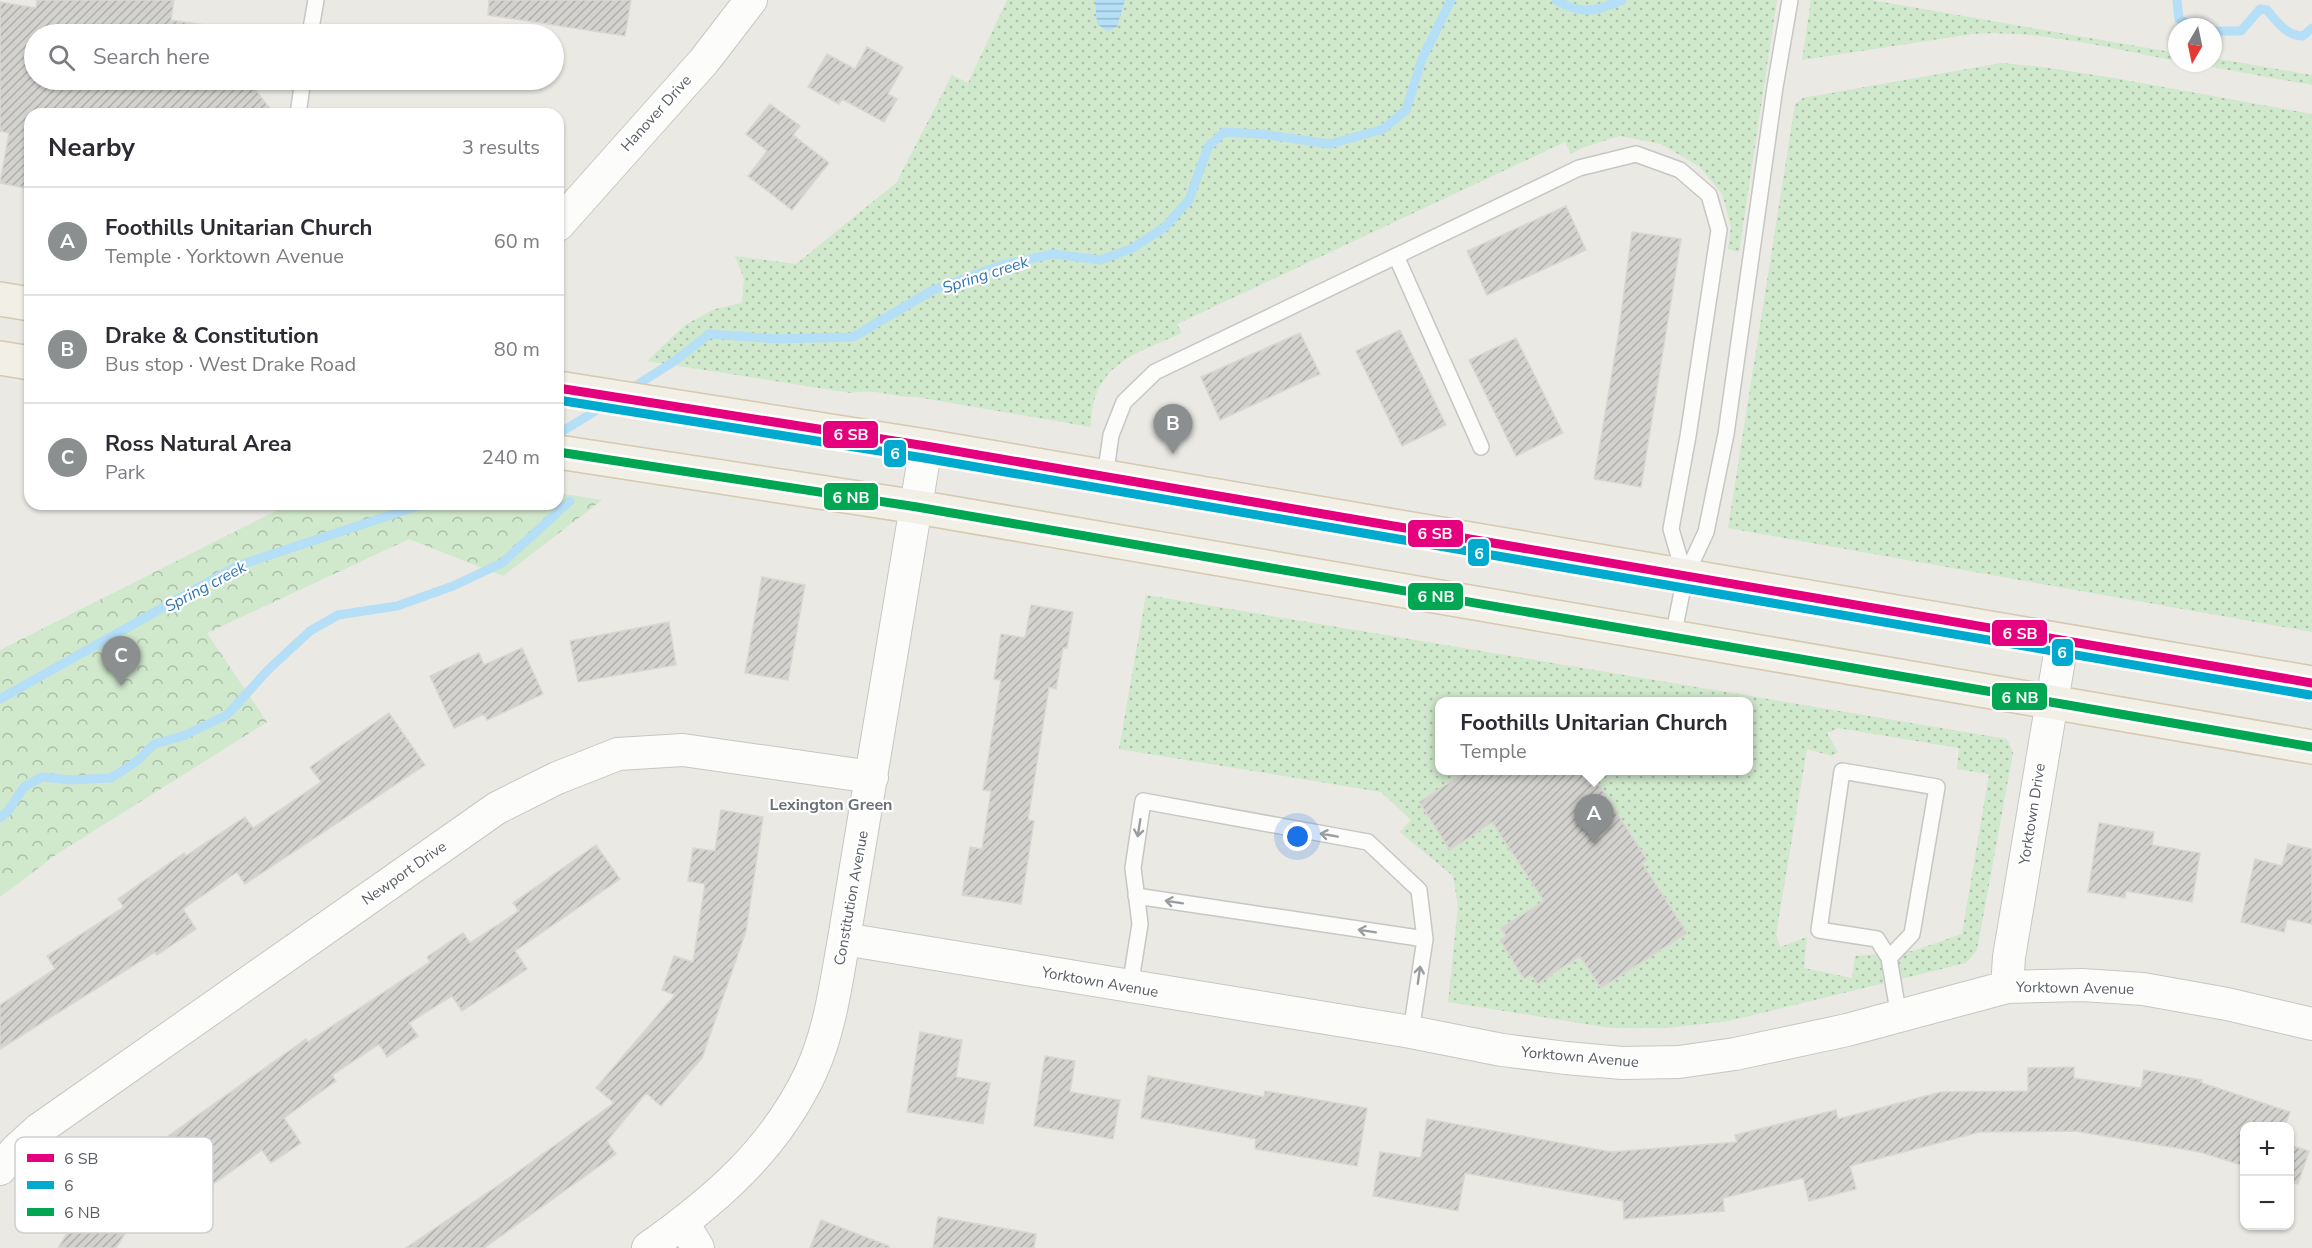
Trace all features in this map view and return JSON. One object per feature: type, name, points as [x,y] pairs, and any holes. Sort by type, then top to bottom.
[{"type":"main road","points":[[0,299],[24,303]]},
{"type":"main road","points":[[0,358],[24,362]]},
{"type":"main road","points":[[564,389],[926,446],[2312,683]]},
{"type":"main road","points":[[564,453],[916,507],[2051,704],[2312,747]]},
{"type":"street","name":"Hanover Drive","points":[[564,218],[704,61],[752,0]]},
{"type":"street","name":"Constitution Avenue","points":[[648,1248],[690,1236],[724,1190],[760,1152],[794,1105],[812,1070],[829,1018],[844,939],[926,446]]},
{"type":"street","name":"Yorktown Drive","points":[[2007,987],[2011,945],[2062,642]]},
{"type":"street","name":"Newport Drive","points":[[30,1137],[497,808],[557,778],[618,754],[683,750],[872,777]]},
{"type":"street","name":"Yorktown Avenue","points":[[844,939],[1411,1032],[1502,1050],[1622,1063],[1679,1062],[1746,1051],[1847,1030],[2007,987],[2082,985],[2143,989],[2227,1004],[2312,1024]]},
{"type":"street","name":"Newport Drive","points":[[0,1169],[15,1151]]},
{"type":"lane","points":[[312,24],[316,0]]},
{"type":"lane","points":[[1673,637],[1685,577],[1706,532],[1726,434],[1775,87],[1790,0]]},
{"type":"lane","points":[[299,108],[302,90]]},
{"type":"lane","points":[[1105,477],[1112,435],[1124,402],[1155,372],[1579,168],[1636,154],[1680,170],[1709,195],[1719,230],[1688,436],[1671,528],[1685,577]]},
{"type":"lane","points":[[1396,256],[1481,447]]},
{"type":"lane","points":[[1889,958],[1912,934],[1937,786],[1842,771],[1819,930],[1877,939],[1889,958],[1899,1017]]},
{"type":"lane","points":[[1130,987],[1140,924],[1133,868],[1143,801],[1368,842],[1419,890],[1425,939],[1411,1032]]},
{"type":"lane","points":[[1136,896],[1425,939]]},
{"type":"green space","points":[[1007,0],[1777,0],[1739,252],[1728,249],[1731,226],[1722,194],[1700,167],[1661,144],[1620,136],[1584,147],[1571,154],[1565,142],[1177,324],[1182,333],[1132,356],[1107,376],[1098,389],[1093,406],[1091,427],[917,397],[877,392],[851,393],[647,361],[685,325],[715,309],[742,303],[744,279],[735,256],[796,264],[896,183],[952,75],[968,83]]},
{"type":"green space","points":[[1811,0],[1871,0],[2168,51],[2168,59],[2049,37],[1997,33],[1972,34],[1802,60]]},
{"type":"green space","points":[[2222,60],[2312,75],[2312,85],[2222,69]]},
{"type":"green space","points":[[2001,63],[2114,78],[2312,114],[2312,632],[1728,528],[1795,104],[1803,98]]},
{"type":"green space","points":[[564,494],[602,500],[503,576],[409,539],[207,633],[267,722],[57,854],[0,897],[0,650],[278,510],[564,510]]},
{"type":"green space","points":[[1146,595],[2007,739],[2013,753],[1977,950],[1966,963],[1729,1021],[1667,1028],[1611,1028],[1448,1002],[1458,906],[1453,876],[1400,832],[1411,820],[1381,792],[1119,749]],"holes":[[[1435,697],[1753,697],[1753,775],[1570,775],[1568,810],[1602,789],[1647,860],[1642,863],[1687,933],[1601,988],[1580,956],[1537,984],[1531,974],[1524,979],[1500,940],[1506,936],[1501,928],[1544,901],[1492,822],[1450,849],[1419,802],[1459,775],[1435,775]],[[1838,728],[1959,748],[1957,769],[1989,774],[1962,934],[1913,951],[1855,956],[1852,978],[1804,968],[1807,937],[1780,947],[1776,934],[1807,749],[1832,756],[1838,752],[1827,733]]]},
{"type":"water","points":[[1095,0],[1125,0],[1117,27],[1107,31],[1097,24]]},
{"type":"building","points":[[37,0],[174,0],[171,20],[198,24],[24,24],[24,90],[256,90],[269,108],[24,108],[24,188],[0,183],[9,133],[0,131],[0,2],[36,8]]},
{"type":"building","points":[[489,0],[631,0],[625,36],[564,27],[564,24],[547,24],[488,15]]},
{"type":"building","points":[[867,47],[903,67],[888,94],[897,99],[884,122],[842,99],[839,104],[808,87],[827,54],[855,69]]},
{"type":"building","points":[[770,104],[800,126],[793,135],[829,163],[792,210],[748,176],[767,151],[746,134]]},
{"type":"building","points":[[1566,206],[1586,250],[1487,295],[1467,251]]},
{"type":"building","points":[[1632,232],[1681,239],[1641,487],[1594,479],[1618,337]]},
{"type":"building","points":[[1400,330],[1446,425],[1402,446],[1356,351]]},
{"type":"building","points":[[1300,333],[1320,374],[1220,420],[1201,377]]},
{"type":"building","points":[[1516,338],[1563,433],[1516,456],[1469,360]]},
{"type":"building","points":[[762,577],[805,585],[788,680],[745,673]]},
{"type":"building","points":[[1031,605],[1073,612],[1067,648],[1063,648],[1056,689],[1049,687],[1028,820],[1034,821],[1021,904],[962,895],[970,847],[982,849],[991,791],[983,790],[1001,680],[994,679],[1001,634],[1025,638]]},
{"type":"building","points":[[669,622],[676,665],[578,682],[570,641]]},
{"type":"building","points":[[522,648],[543,694],[487,720],[484,714],[454,728],[430,676],[479,653],[484,665]]},
{"type":"building","points":[[389,713],[425,765],[245,884],[237,872],[183,909],[196,929],[157,955],[155,952],[0,1049],[0,1005],[55,969],[47,956],[124,907],[118,899],[184,853],[186,856],[245,817],[253,828],[321,782],[310,767]]},
{"type":"building","points":[[1461,775],[1593,775],[1647,860],[1642,863],[1687,933],[1601,988],[1580,956],[1537,984],[1531,974],[1524,979],[1500,940],[1506,936],[1501,928],[1544,901],[1492,822],[1450,850],[1419,802]]},
{"type":"building","points":[[721,810],[763,817],[746,931],[702,1058],[661,1106],[646,1093],[607,1141],[616,1154],[484,1248],[406,1248],[614,1103],[596,1088],[675,995],[662,990],[674,956],[693,962],[705,884],[688,881],[693,848],[715,851]]},
{"type":"building","points":[[2099,823],[2154,832],[2152,845],[2200,853],[2192,902],[2126,891],[2125,898],[2088,892]]},
{"type":"building","points":[[2288,844],[2312,849],[2312,924],[2287,919],[2284,932],[2241,922],[2255,859],[2282,866]]},
{"type":"building","points":[[596,845],[620,879],[515,951],[527,969],[462,1011],[452,996],[409,1023],[418,1036],[387,1057],[379,1044],[332,1075],[336,1081],[284,1118],[301,1143],[271,1163],[262,1150],[213,1184],[213,1137],[167,1137],[306,1039],[308,1042],[430,962],[427,957],[463,933],[470,943],[519,911],[513,903]]},
{"type":"building","points":[[920,1032],[962,1040],[956,1077],[990,1083],[983,1124],[907,1112]]},
{"type":"building","points":[[1045,1056],[1075,1061],[1070,1092],[1120,1100],[1113,1139],[1034,1126]]},
{"type":"building","points":[[2074,1067],[2074,1078],[2141,1088],[2144,1070],[2202,1080],[2202,1083],[2290,1112],[2286,1122],[2240,1122],[2240,1165],[2200,1152],[2075,1131],[1980,1132],[1850,1166],[1856,1189],[1809,1201],[1803,1178],[1723,1198],[1724,1211],[1624,1219],[1623,1201],[1465,1173],[1458,1211],[1373,1196],[1380,1152],[1421,1158],[1427,1119],[1611,1152],[1737,1142],[1735,1135],[1836,1110],[1838,1119],[1941,1092],[2028,1091],[2028,1068]]},
{"type":"building","points":[[1148,1076],[1264,1097],[1265,1091],[1367,1108],[1357,1166],[1255,1149],[1256,1139],[1141,1118]]},
{"type":"building","points":[[2294,1146],[2309,1151],[2298,1184],[2294,1183]]},
{"type":"building","points":[[938,1217],[1036,1234],[1034,1248],[933,1248]]},
{"type":"building","points":[[821,1220],[889,1246],[889,1248],[810,1248]]},
{"type":"building","points":[[67,1233],[125,1233],[116,1248],[58,1248]]},
{"type":"waterway","name":"Spring creek","points":[[629,390],[676,360],[709,334],[776,339],[853,337],[933,290],[1002,265],[1053,254],[1100,260],[1131,249],[1165,227],[1189,200],[1208,147],[1224,132],[1261,134],[1330,144],[1383,129],[1406,110],[1422,59],[1451,0]]},
{"type":"waterway","name":"Spring creek","points":[[1556,0],[1581,10],[1597,9],[1622,0]]},
{"type":"waterway","name":"Spring creek","points":[[2177,0],[2179,18]]},
{"type":"waterway","name":"Spring creek","points":[[2222,31],[2241,31],[2260,9],[2267,10],[2283,28],[2292,34],[2303,36],[2312,28]]},
{"type":"waterway","name":"Spring creek","points":[[564,430],[605,405]]},
{"type":"waterway","points":[[564,506],[570,501]]},
{"type":"waterway","name":"Spring creek","points":[[0,699],[237,566],[406,510]]},
{"type":"waterway","points":[[0,818],[8,811],[24,787],[42,777],[70,780],[111,778],[137,761],[154,744],[183,736],[227,715],[269,669],[310,631],[338,615],[397,606],[453,586],[502,563],[560,510]]},
{"type":"transit line","points":[[564,389],[926,446],[2312,683]]},
{"type":"transit line","name":"6","points":[[564,401],[924,458],[2310,695]]},
{"type":"transit line","points":[[564,453],[917,507],[2312,747]]},
{"type":"place","name":"Drake & Constitution","points":[[1173,454]]},
{"type":"place","name":"Ross Natural Area","points":[[121,686]]},
{"type":"place","name":"Foothills Unitarian Church","points":[[1594,844]]},
{"type":"district","name":"Lexington Green","points":[[831,804]]}]
